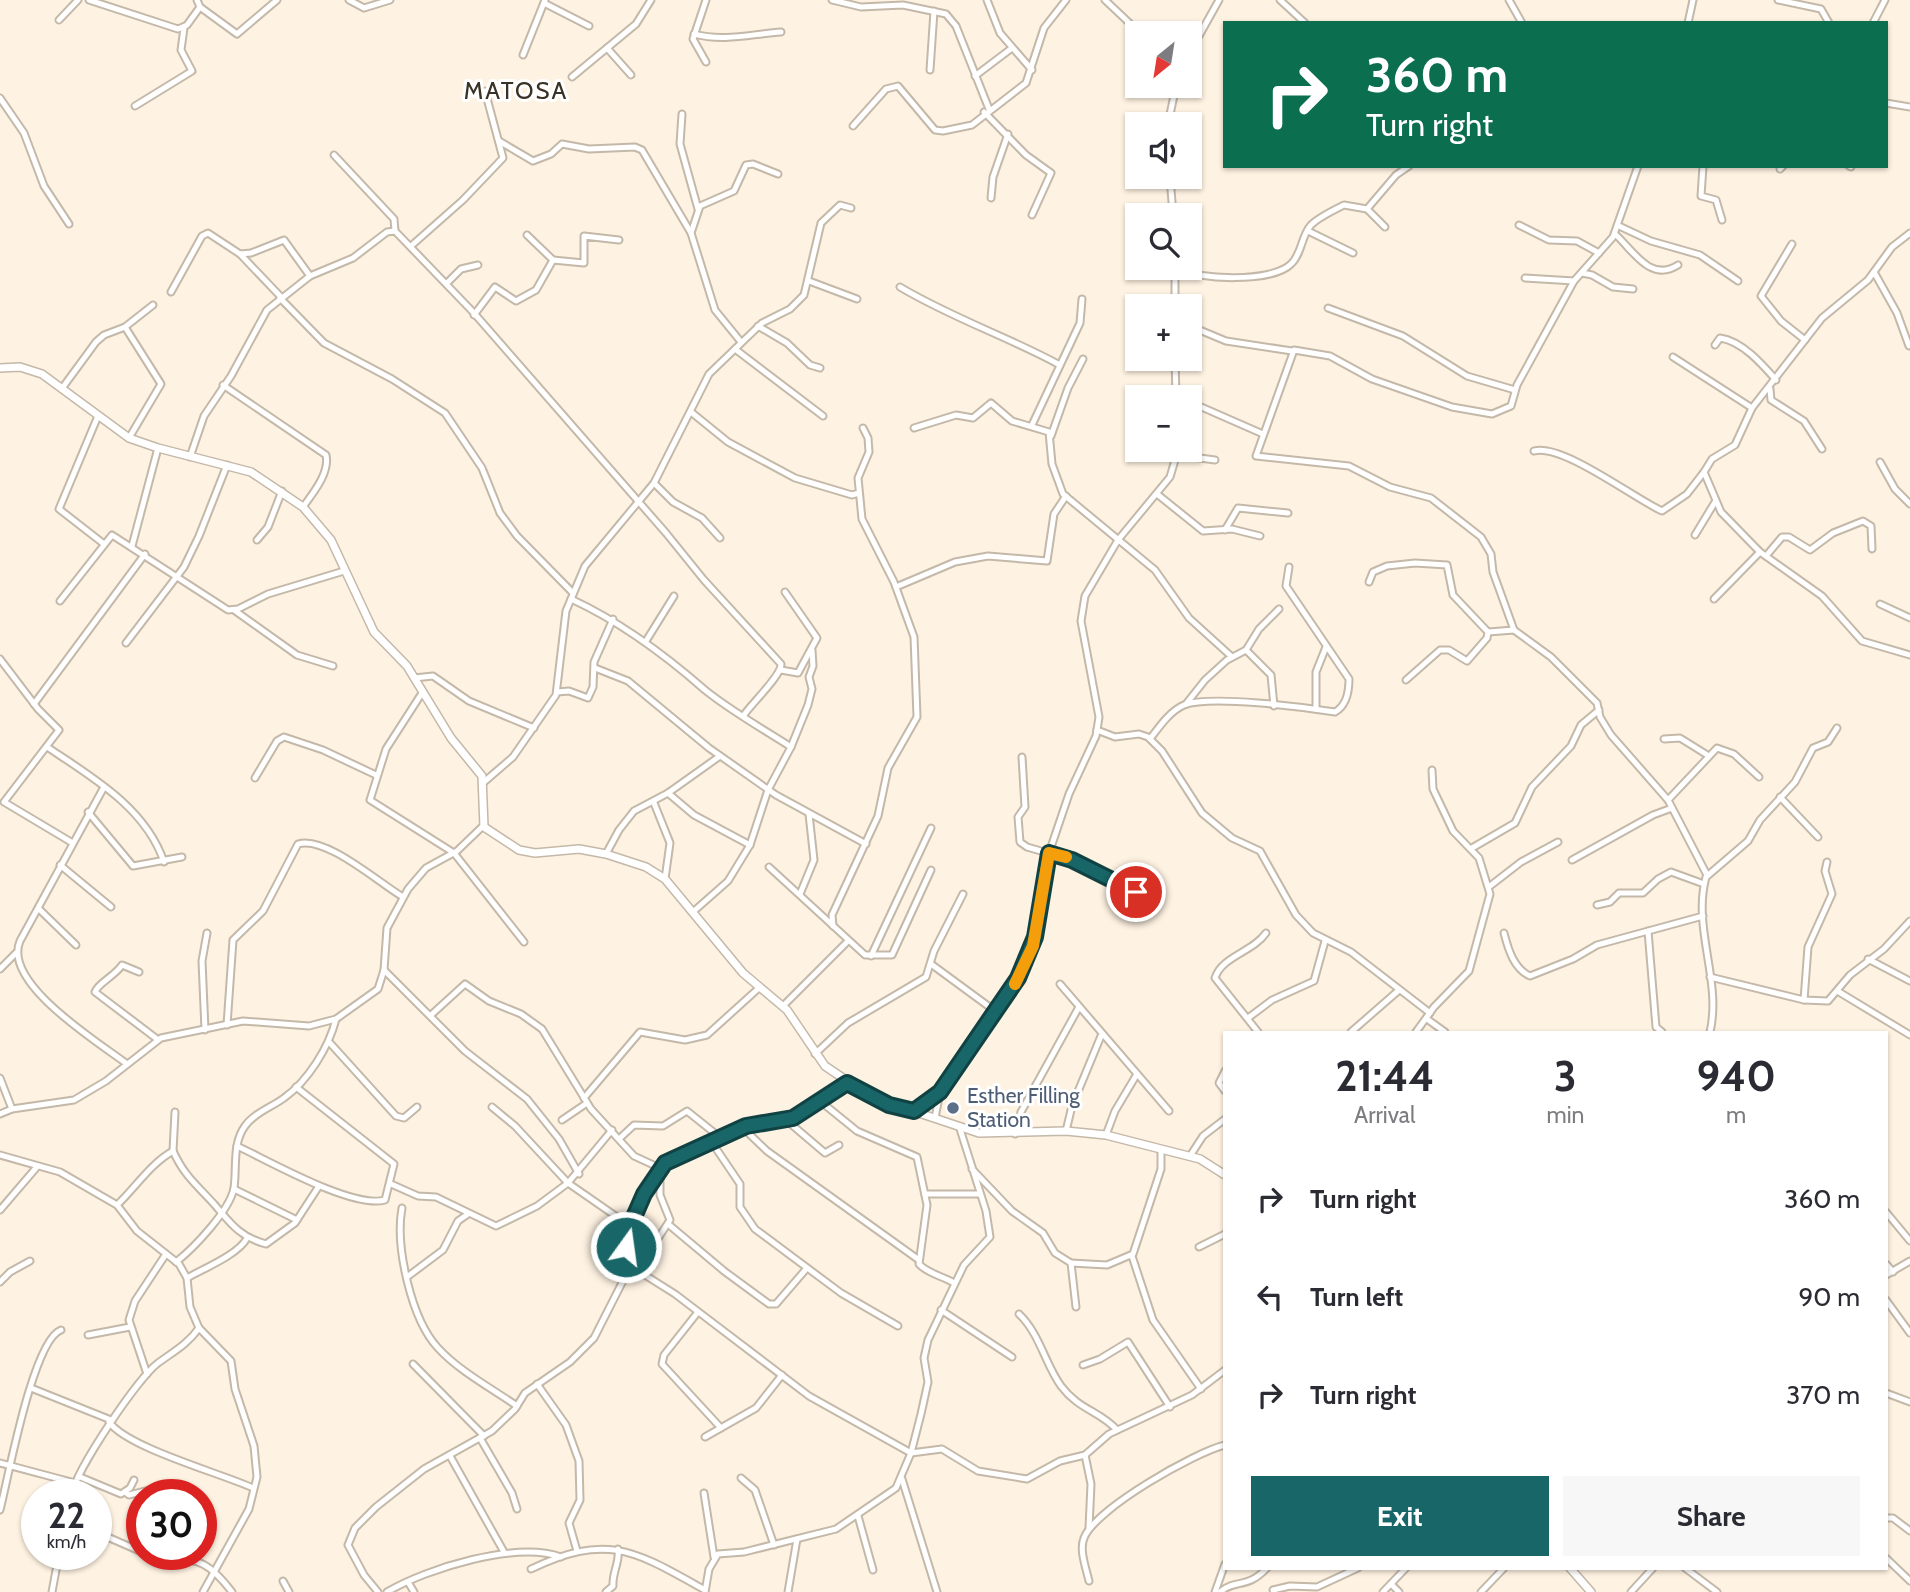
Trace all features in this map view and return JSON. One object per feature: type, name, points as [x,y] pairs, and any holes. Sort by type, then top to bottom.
[{"type":"street","points":[[59,20],[78,0]]},
{"type":"street","points":[[89,0],[172,28],[184,28]]},
{"type":"street","points":[[135,106],[192,71],[181,52],[184,28],[197,3],[237,33],[278,0]]},
{"type":"street","points":[[349,0],[364,8],[390,0]]},
{"type":"street","points":[[572,77],[636,24],[651,0]]},
{"type":"street","points":[[706,0],[693,39],[706,62]]},
{"type":"street","points":[[832,0],[862,7],[903,5],[944,13],[953,21],[987,110],[1026,155],[1051,173],[1032,215]]},
{"type":"street","points":[[987,0],[996,25],[1032,71]]},
{"type":"street","points":[[853,126],[892,86],[902,88],[937,131],[972,125],[987,110],[1026,83],[1044,28],[1066,0]]},
{"type":"street","points":[[1105,0],[1127,21]]},
{"type":"street","points":[[1202,30],[1219,0]]},
{"type":"street","points":[[1280,0],[1303,21]]},
{"type":"street","points":[[1509,0],[1521,21]]},
{"type":"street","points":[[1688,21],[1693,0]]},
{"type":"street","points":[[1778,0],[1821,9],[1828,21]]},
{"type":"street","points":[[1874,21],[1885,0]]},
{"type":"street","points":[[523,55],[545,1],[589,26]]},
{"type":"street","points":[[930,69],[934,11]]},
{"type":"street","points":[[694,34],[711,39],[753,37],[781,32]]},
{"type":"street","points":[[607,48],[631,75]]},
{"type":"street","points":[[975,76],[1012,48]]},
{"type":"street","points":[[411,246],[463,200],[501,160],[504,153],[485,91]]},
{"type":"street","points":[[0,98],[24,133],[44,186],[69,224]]},
{"type":"street","points":[[1888,103],[1910,107]]},
{"type":"street","points":[[682,114],[679,138],[698,209],[691,233]]},
{"type":"street","points":[[991,198],[993,177],[1008,134]]},
{"type":"street","points":[[499,141],[532,161],[551,154],[562,144],[589,149],[637,147],[648,158],[691,233],[713,307],[741,342]]},
{"type":"street","points":[[334,155],[394,219],[395,231],[474,314],[704,580],[781,664],[781,670],[744,715]]},
{"type":"street","points":[[698,209],[735,190],[747,165],[758,166],[778,174]]},
{"type":"street","points":[[1367,209],[1406,168]]},
{"type":"street","points":[[1202,331],[1226,341],[1292,351],[1305,350],[1330,356],[1372,379],[1452,407],[1487,413],[1511,406],[1515,390],[1574,281],[1615,234],[1637,168]]},
{"type":"street","points":[[1703,168],[1701,196],[1716,200],[1722,220]]},
{"type":"street","points":[[484,782],[513,757],[557,692],[563,626],[572,596],[590,560],[654,483],[707,377],[758,326],[795,305],[809,281],[821,222],[840,205],[851,208]]},
{"type":"street","points":[[1202,274],[1271,275],[1293,263],[1312,225],[1344,205],[1367,209],[1385,227]]},
{"type":"street","points":[[1519,225],[1549,240],[1577,242],[1599,253]]},
{"type":"street","points":[[1619,226],[1651,241],[1700,255],[1738,281]]},
{"type":"street","points":[[190,457],[204,416],[263,315],[280,298],[310,276],[353,258],[387,232],[395,231]]},
{"type":"street","points":[[1308,231],[1353,253]]},
{"type":"street","points":[[171,292],[205,233],[240,254],[324,343],[392,379],[445,413],[482,468],[498,510],[509,526],[572,596],[646,641],[708,691],[791,747]]},
{"type":"street","points":[[1534,452],[1552,451],[1622,486],[1662,511],[1687,494],[1712,459],[1735,445],[1752,408],[1770,389],[1805,340],[1829,311],[1874,272],[1892,247],[1910,233]]},
{"type":"street","points":[[1615,234],[1652,269],[1668,271],[1678,265]]},
{"type":"street","points":[[527,235],[552,260],[584,263],[584,236],[619,240]]},
{"type":"street","points":[[240,254],[261,250],[282,240],[310,276]]},
{"type":"street","points":[[1792,244],[1761,296],[1781,321],[1805,340]]},
{"type":"street","points":[[474,314],[495,287],[516,301],[536,290],[552,260]]},
{"type":"street","points":[[447,284],[461,269],[478,265]]},
{"type":"street","points":[[1874,272],[1897,313],[1909,346]]},
{"type":"street","points":[[1582,274],[1592,275],[1613,287],[1633,289]]},
{"type":"street","points":[[1525,278],[1574,281]]},
{"type":"street","points":[[809,281],[857,299]]},
{"type":"street","points":[[900,287],[929,304],[972,321],[1058,364]]},
{"type":"street","points":[[1032,425],[1058,364],[1080,323],[1082,299]]},
{"type":"street","points":[[63,387],[96,342],[104,335],[125,327],[153,305]]},
{"type":"street","points":[[1328,308],[1403,336],[1467,376],[1515,390]]},
{"type":"street","points":[[758,326],[787,343],[810,365],[820,368]]},
{"type":"street","points":[[125,327],[161,384],[129,438]]},
{"type":"street","points":[[1715,345],[1720,338],[1755,356],[1776,380]]},
{"type":"street","points":[[735,349],[823,416]]},
{"type":"street","points":[[1292,351],[1257,457],[1349,466],[1390,487],[1431,498],[1481,537],[1491,554],[1493,572],[1514,630],[1558,664],[1591,696],[1611,735],[1668,800],[1707,875]]},
{"type":"street","points":[[1673,357],[1752,408]]},
{"type":"street","points":[[1083,359],[1068,388],[1051,436],[1052,464],[1066,496],[1156,570],[1189,618],[1232,657]]},
{"type":"street","points":[[0,368],[25,368],[63,387],[129,438],[257,474],[303,507],[331,540],[374,632],[407,666],[422,693],[484,782],[483,826],[454,853],[426,868],[403,897],[387,928],[384,970],[377,990],[336,1020],[309,1026],[259,1021],[157,1039],[106,1081],[74,1100],[12,1109],[0,1114]]},
{"type":"street","points":[[223,385],[326,456],[317,487],[303,507]]},
{"type":"street","points":[[1770,389],[1771,400],[1804,421],[1822,449]]},
{"type":"street","points":[[914,428],[956,415],[973,418],[991,402],[1010,420],[1045,429],[1051,436]]},
{"type":"street","points":[[1202,407],[1263,434]]},
{"type":"street","points":[[691,412],[726,440],[795,478],[854,496],[859,493]]},
{"type":"street","points":[[98,416],[59,509],[104,544]]},
{"type":"street","points":[[833,926],[832,915],[882,804],[888,768],[917,718],[914,637],[896,587],[863,526],[858,478],[869,452],[863,428]]},
{"type":"street","points":[[132,546],[158,448]]},
{"type":"street","points":[[1202,457],[1215,460]]},
{"type":"street","points":[[914,1111],[940,1092],[1012,989],[1033,946],[1049,853],[1069,794],[1097,730],[1099,717],[1081,621],[1082,607],[1090,585],[1118,540],[1157,494],[1172,473],[1175,462]]},
{"type":"street","points":[[1880,462],[1892,485],[1910,504]]},
{"type":"street","points":[[126,643],[196,543],[227,465]]},
{"type":"street","points":[[1704,472],[1715,502],[1728,522],[1763,554],[1822,596],[1862,641],[1910,654]]},
{"type":"street","points":[[654,483],[673,502],[702,518],[720,538]]},
{"type":"street","points":[[257,540],[268,527],[282,491]]},
{"type":"street","points":[[1157,494],[1203,531],[1225,530],[1260,536]]},
{"type":"street","points":[[896,587],[955,562],[988,556],[1046,561],[1054,514],[1066,496]]},
{"type":"street","points":[[1695,534],[1715,502]]},
{"type":"street","points":[[1225,530],[1238,508],[1288,513]]},
{"type":"street","points":[[1714,599],[1782,537],[1790,537],[1810,550],[1833,533],[1863,521],[1871,526],[1871,549]]},
{"type":"street","points":[[60,601],[113,535],[227,609],[234,610],[297,655],[333,666]]},
{"type":"street","points":[[34,704],[145,554]]},
{"type":"street","points":[[1369,582],[1373,572],[1387,566],[1447,565],[1453,595],[1488,632]]},
{"type":"street","points":[[1186,704],[1338,711],[1343,704],[1349,682],[1344,669],[1326,647],[1286,586],[1289,567]]},
{"type":"street","points":[[234,610],[268,594],[344,571]]},
{"type":"street","points":[[781,670],[797,674],[817,640],[816,632],[792,606],[785,592]]},
{"type":"street","points":[[646,641],[674,596]]},
{"type":"street","points":[[1880,604],[1910,618]]},
{"type":"street","points":[[1150,739],[1170,715],[1186,704],[1205,680],[1232,657],[1246,650],[1259,629],[1279,609]]},
{"type":"street","points":[[557,692],[569,691],[588,699],[592,690],[594,662],[613,620]]},
{"type":"street","points":[[1488,632],[1514,630]]},
{"type":"street","points":[[1406,680],[1440,650],[1449,650],[1467,661],[1487,638],[1488,632]]},
{"type":"street","points":[[1316,709],[1316,672],[1326,647]]},
{"type":"street","points":[[694,911],[728,881],[750,845],[768,790],[791,747],[812,690],[809,677],[813,667],[812,650]]},
{"type":"street","points":[[1246,650],[1271,675],[1274,706]]},
{"type":"street","points":[[0,659],[34,704],[59,730],[0,809]]},
{"type":"street","points":[[595,668],[625,679],[720,756],[768,790],[866,844]]},
{"type":"street","points":[[414,678],[433,676],[469,701],[534,728]]},
{"type":"street","points":[[422,693],[396,729],[376,775],[370,794],[372,803],[454,853],[524,942]]},
{"type":"street","points":[[1472,848],[1515,823],[1528,792],[1571,746],[1581,725],[1599,709]]},
{"type":"street","points":[[1710,1031],[1713,1013],[1703,916],[1704,884],[1707,875],[1748,841],[1760,820],[1802,771],[1813,748],[1828,742],[1837,728]]},
{"type":"street","points":[[1097,730],[1115,737],[1139,734],[1150,739],[1162,751],[1202,813],[1232,838],[1260,851],[1298,918],[1325,941],[1351,952],[1444,1031]]},
{"type":"street","points":[[255,778],[277,741],[284,737],[323,750],[376,775]]},
{"type":"street","points":[[1664,739],[1680,738],[1709,756]]},
{"type":"street","points":[[47,747],[104,787],[142,821],[164,862]]},
{"type":"street","points":[[1668,800],[1717,748],[1730,751],[1759,777]]},
{"type":"street","points":[[606,853],[631,814],[654,803],[720,756]]},
{"type":"street","points":[[1022,757],[1025,807],[1018,817],[1018,838],[1025,847],[1072,860],[1136,892]]},
{"type":"street","points":[[1417,1031],[1469,971],[1489,903],[1490,886],[1472,848],[1452,829],[1431,784],[1432,769]]},
{"type":"street","points":[[0,969],[16,953],[71,842],[104,787]]},
{"type":"street","points":[[668,793],[694,815],[750,845]]},
{"type":"street","points":[[1780,797],[1818,837]]},
{"type":"street","points":[[4,802],[71,842]]},
{"type":"street","points":[[654,803],[670,843],[665,879]]},
{"type":"street","points":[[1572,860],[1653,815],[1672,808]]},
{"type":"street","points":[[88,812],[134,866],[182,857]]},
{"type":"street","points":[[800,894],[814,860],[809,814]]},
{"type":"street","points":[[483,826],[516,849],[528,853],[579,849],[606,853],[646,867],[665,879],[694,911],[723,950],[783,1006],[815,1054],[847,1083],[889,1105],[979,1133],[1066,1131],[1107,1135],[1161,1151],[1190,1156],[1208,1162],[1223,1173]]},
{"type":"street","points":[[871,956],[931,828]]},
{"type":"street","points":[[1490,886],[1521,862],[1558,842]]},
{"type":"street","points":[[227,1025],[233,940],[263,911],[298,844],[312,843],[334,851],[403,897]]},
{"type":"street","points":[[1804,1000],[1808,947],[1832,894],[1825,871],[1827,862]]},
{"type":"street","points":[[60,865],[111,907]]},
{"type":"street","points":[[769,867],[864,955],[871,956],[892,955],[931,870]]},
{"type":"street","points":[[1597,905],[1608,903],[1617,894],[1644,892],[1658,879],[1671,872],[1704,884]]},
{"type":"street","points":[[815,1054],[848,1023],[921,981],[928,974],[963,894]]},
{"type":"street","points":[[39,909],[76,945]]},
{"type":"street","points":[[1504,933],[1509,952],[1522,971],[1530,976],[1573,960],[1597,945],[1703,916]]},
{"type":"street","points":[[1710,977],[1804,1000],[1828,1001],[1868,959],[1897,937],[1910,921]]},
{"type":"street","points":[[1648,932],[1656,1027],[1661,1031]]},
{"type":"street","points":[[205,1030],[202,961],[207,933]]},
{"type":"street","points":[[1257,1031],[1215,978],[1221,967],[1252,948],[1266,933]]},
{"type":"street","points":[[783,1006],[848,941]]},
{"type":"street","points":[[1248,1018],[1282,994],[1314,981],[1325,941]]},
{"type":"street","points":[[16,953],[21,969],[57,1012],[127,1064]]},
{"type":"street","points":[[1868,959],[1910,981]]},
{"type":"street","points":[[931,964],[995,1011]]},
{"type":"street","points":[[139,972],[122,965],[115,976],[98,986],[95,992],[157,1039]]},
{"type":"street","points":[[384,970],[475,1060],[508,1082],[527,1099],[559,1139],[579,1174]]},
{"type":"street","points":[[430,1015],[465,984],[495,1005],[519,1013],[549,1037],[585,1100],[634,1156],[660,1168]]},
{"type":"street","points":[[1060,984],[1101,1036],[1168,1111]]},
{"type":"street","points":[[562,1120],[585,1100],[640,1032],[685,1040],[707,1035],[760,987]]},
{"type":"street","points":[[1352,1031],[1398,991]]},
{"type":"street","points":[[1839,992],[1910,1035]]},
{"type":"street","points":[[1015,1134],[1021,1112],[1079,1007]]},
{"type":"street","points":[[176,1262],[222,1216],[233,1189],[237,1146],[247,1122],[284,1099],[296,1087],[330,1043],[336,1020]]},
{"type":"street","points":[[1066,1131],[1072,1106],[1101,1036]]},
{"type":"street","points":[[330,1043],[396,1116],[404,1118],[417,1107]]},
{"type":"street","points":[[1107,1135],[1115,1111],[1137,1074]]},
{"type":"street","points":[[0,1078],[12,1109]]},
{"type":"street","points":[[378,1592],[355,1562],[348,1545],[350,1536],[376,1507],[424,1469],[482,1437],[517,1406],[525,1393],[570,1362],[594,1338],[629,1265],[626,1247],[630,1226],[660,1168],[675,1156],[713,1144],[743,1128],[785,1119],[847,1083]]},
{"type":"street","points":[[237,1146],[319,1186],[378,1202],[385,1200],[394,1164],[296,1087]]},
{"type":"street","points":[[935,1118],[940,1092]]},
{"type":"street","points":[[820,1101],[856,1131],[875,1142],[915,1155],[920,1165],[925,1194],[925,1223],[919,1260]]},
{"type":"street","points":[[492,1107],[515,1126],[568,1183],[630,1226]]},
{"type":"street","points":[[619,1139],[634,1125],[663,1126],[687,1111],[722,1139]]},
{"type":"street","points":[[175,1112],[173,1151],[188,1180],[247,1238],[267,1244],[297,1220],[319,1186]]},
{"type":"street","points":[[785,1119],[825,1153],[839,1145]]},
{"type":"street","points":[[1190,1156],[1203,1136],[1223,1121]]},
{"type":"street","points":[[743,1128],[767,1151],[919,1260],[925,1270],[940,1274],[954,1283]]},
{"type":"street","points":[[714,1557],[836,1529],[894,1489],[902,1479],[928,1382],[925,1350],[941,1310],[965,1263],[989,1241],[989,1226],[960,1129]]},
{"type":"street","points":[[390,1184],[418,1196],[433,1196],[489,1224],[500,1225],[537,1206],[579,1174],[612,1130]]},
{"type":"street","points":[[713,1144],[740,1184],[739,1205],[744,1215],[766,1239],[841,1293],[898,1326]]},
{"type":"street","points":[[117,1205],[143,1181],[153,1166],[173,1151]]},
{"type":"street","points":[[1161,1151],[1161,1169],[1132,1256],[1153,1320],[1201,1388]]},
{"type":"street","points":[[0,1156],[36,1168],[60,1172],[117,1205],[137,1231],[176,1262],[187,1278],[190,1307],[200,1328],[231,1361],[235,1389],[254,1446],[257,1477],[249,1509],[203,1592]]},
{"type":"street","points":[[0,1210],[36,1168]]},
{"type":"street","points":[[638,1269],[668,1224],[669,1213],[660,1195],[660,1168]]},
{"type":"street","points":[[971,1168],[1012,1211],[1042,1233],[1055,1253],[1071,1263],[1107,1265],[1132,1256]]},
{"type":"street","points":[[233,1189],[297,1220]]},
{"type":"street","points":[[925,1194],[980,1194]]},
{"type":"street","points":[[402,1208],[400,1235],[407,1277],[417,1313],[436,1347],[517,1406]]},
{"type":"street","points":[[407,1277],[443,1250],[458,1221],[468,1214]]},
{"type":"street","points":[[1888,1214],[1910,1241]]},
{"type":"street","points":[[668,1224],[769,1304],[776,1304],[807,1268]]},
{"type":"street","points":[[1199,1247],[1223,1235]]},
{"type":"street","points":[[187,1278],[217,1259],[239,1251],[247,1238]]},
{"type":"street","points":[[147,1374],[130,1327],[135,1301],[166,1255]]},
{"type":"street","points":[[0,1282],[10,1272],[30,1261]]},
{"type":"street","points":[[1888,1274],[1910,1261]]},
{"type":"street","points":[[1071,1263],[1076,1307]]},
{"type":"street","points":[[629,1265],[698,1312],[809,1396],[911,1453],[943,1449],[978,1471],[1024,1479],[1060,1461],[1085,1455],[1117,1430],[1170,1407],[1223,1372]]},
{"type":"street","points":[[1888,1266],[1893,1272]]},
{"type":"street","points":[[1888,1303],[1910,1334]]},
{"type":"street","points":[[941,1310],[1012,1357]]},
{"type":"street","points":[[698,1312],[664,1355],[662,1364],[721,1428]]},
{"type":"street","points":[[1019,1314],[1029,1325],[1063,1388],[1080,1407],[1105,1418],[1117,1430]]},
{"type":"street","points":[[88,1335],[130,1327]]},
{"type":"street","points":[[125,1492],[113,1493],[80,1477],[110,1421],[147,1374],[200,1328]]},
{"type":"street","points":[[0,1510],[11,1466],[11,1454],[32,1388],[51,1339],[61,1330]]},
{"type":"street","points":[[1083,1365],[1100,1359],[1127,1342],[1170,1407]]},
{"type":"street","points":[[413,1364],[482,1437],[512,1493],[517,1509]]},
{"type":"street","points":[[705,1437],[758,1405],[782,1375]]},
{"type":"street","points":[[537,1384],[566,1425],[579,1461],[577,1484],[580,1500],[569,1523],[577,1551]]},
{"type":"street","points":[[32,1388],[110,1421],[130,1438],[156,1451],[253,1488]]},
{"type":"street","points":[[1888,1394],[1910,1402]]},
{"type":"street","points":[[1089,1530],[1158,1476],[1223,1447]]},
{"type":"street","points":[[450,1455],[504,1552]]},
{"type":"street","points":[[1085,1455],[1091,1484],[1089,1530],[1083,1549],[1089,1581]]},
{"type":"street","points":[[0,1463],[60,1479]]},
{"type":"street","points":[[741,1478],[755,1490],[774,1545]]},
{"type":"street","points":[[902,1479],[937,1592]]},
{"type":"street","points":[[531,1569],[577,1551],[618,1549],[659,1564],[705,1591],[714,1557],[704,1493]]},
{"type":"street","points":[[858,1516],[873,1570]]},
{"type":"street","points":[[1888,1517],[1891,1516],[1910,1531]]},
{"type":"street","points":[[788,1592],[797,1539]]},
{"type":"street","points":[[607,1592],[613,1586],[612,1577],[620,1561],[618,1549]]},
{"type":"street","points":[[387,1592],[450,1566],[504,1552],[538,1551],[561,1557]]},
{"type":"street","points":[[1888,1560],[1910,1581]]},
{"type":"street","points":[[52,1592],[57,1570]]},
{"type":"street","points":[[1215,1592],[1223,1570]]},
{"type":"street","points":[[1220,1592],[1229,1586],[1252,1583],[1265,1570]]},
{"type":"street","points":[[1273,1590],[1290,1586],[1317,1587],[1353,1570]]},
{"type":"street","points":[[1383,1592],[1404,1570]]},
{"type":"street","points":[[1481,1592],[1502,1570]]},
{"type":"street","points":[[1572,1570],[1591,1592]]},
{"type":"street","points":[[1631,1592],[1651,1570]]},
{"type":"street","points":[[1687,1570],[1717,1592]]},
{"type":"street","points":[[215,1571],[232,1592]]},
{"type":"street","points":[[283,1581],[289,1592]]},
{"type":"street","points":[[408,1582],[414,1592]]},
{"type":"street","points":[[1391,1584],[1399,1592]]},
{"type":"slow traffic","points":[[1015,984],[1033,946],[1049,853],[1066,857]]},
{"type":"place","name":"Esther Filling Station","points":[[953,1108]]},
{"type":"district","name":"MATOSA","points":[[516,91]]},
{"type":"route","points":[[626,1247],[630,1226],[644,1194],[660,1168],[675,1156],[713,1144],[746,1126],[793,1118],[847,1083],[889,1105],[914,1111],[940,1092],[1009,994],[1029,957],[1035,937],[1049,853],[1065,856],[1136,892]]}]
